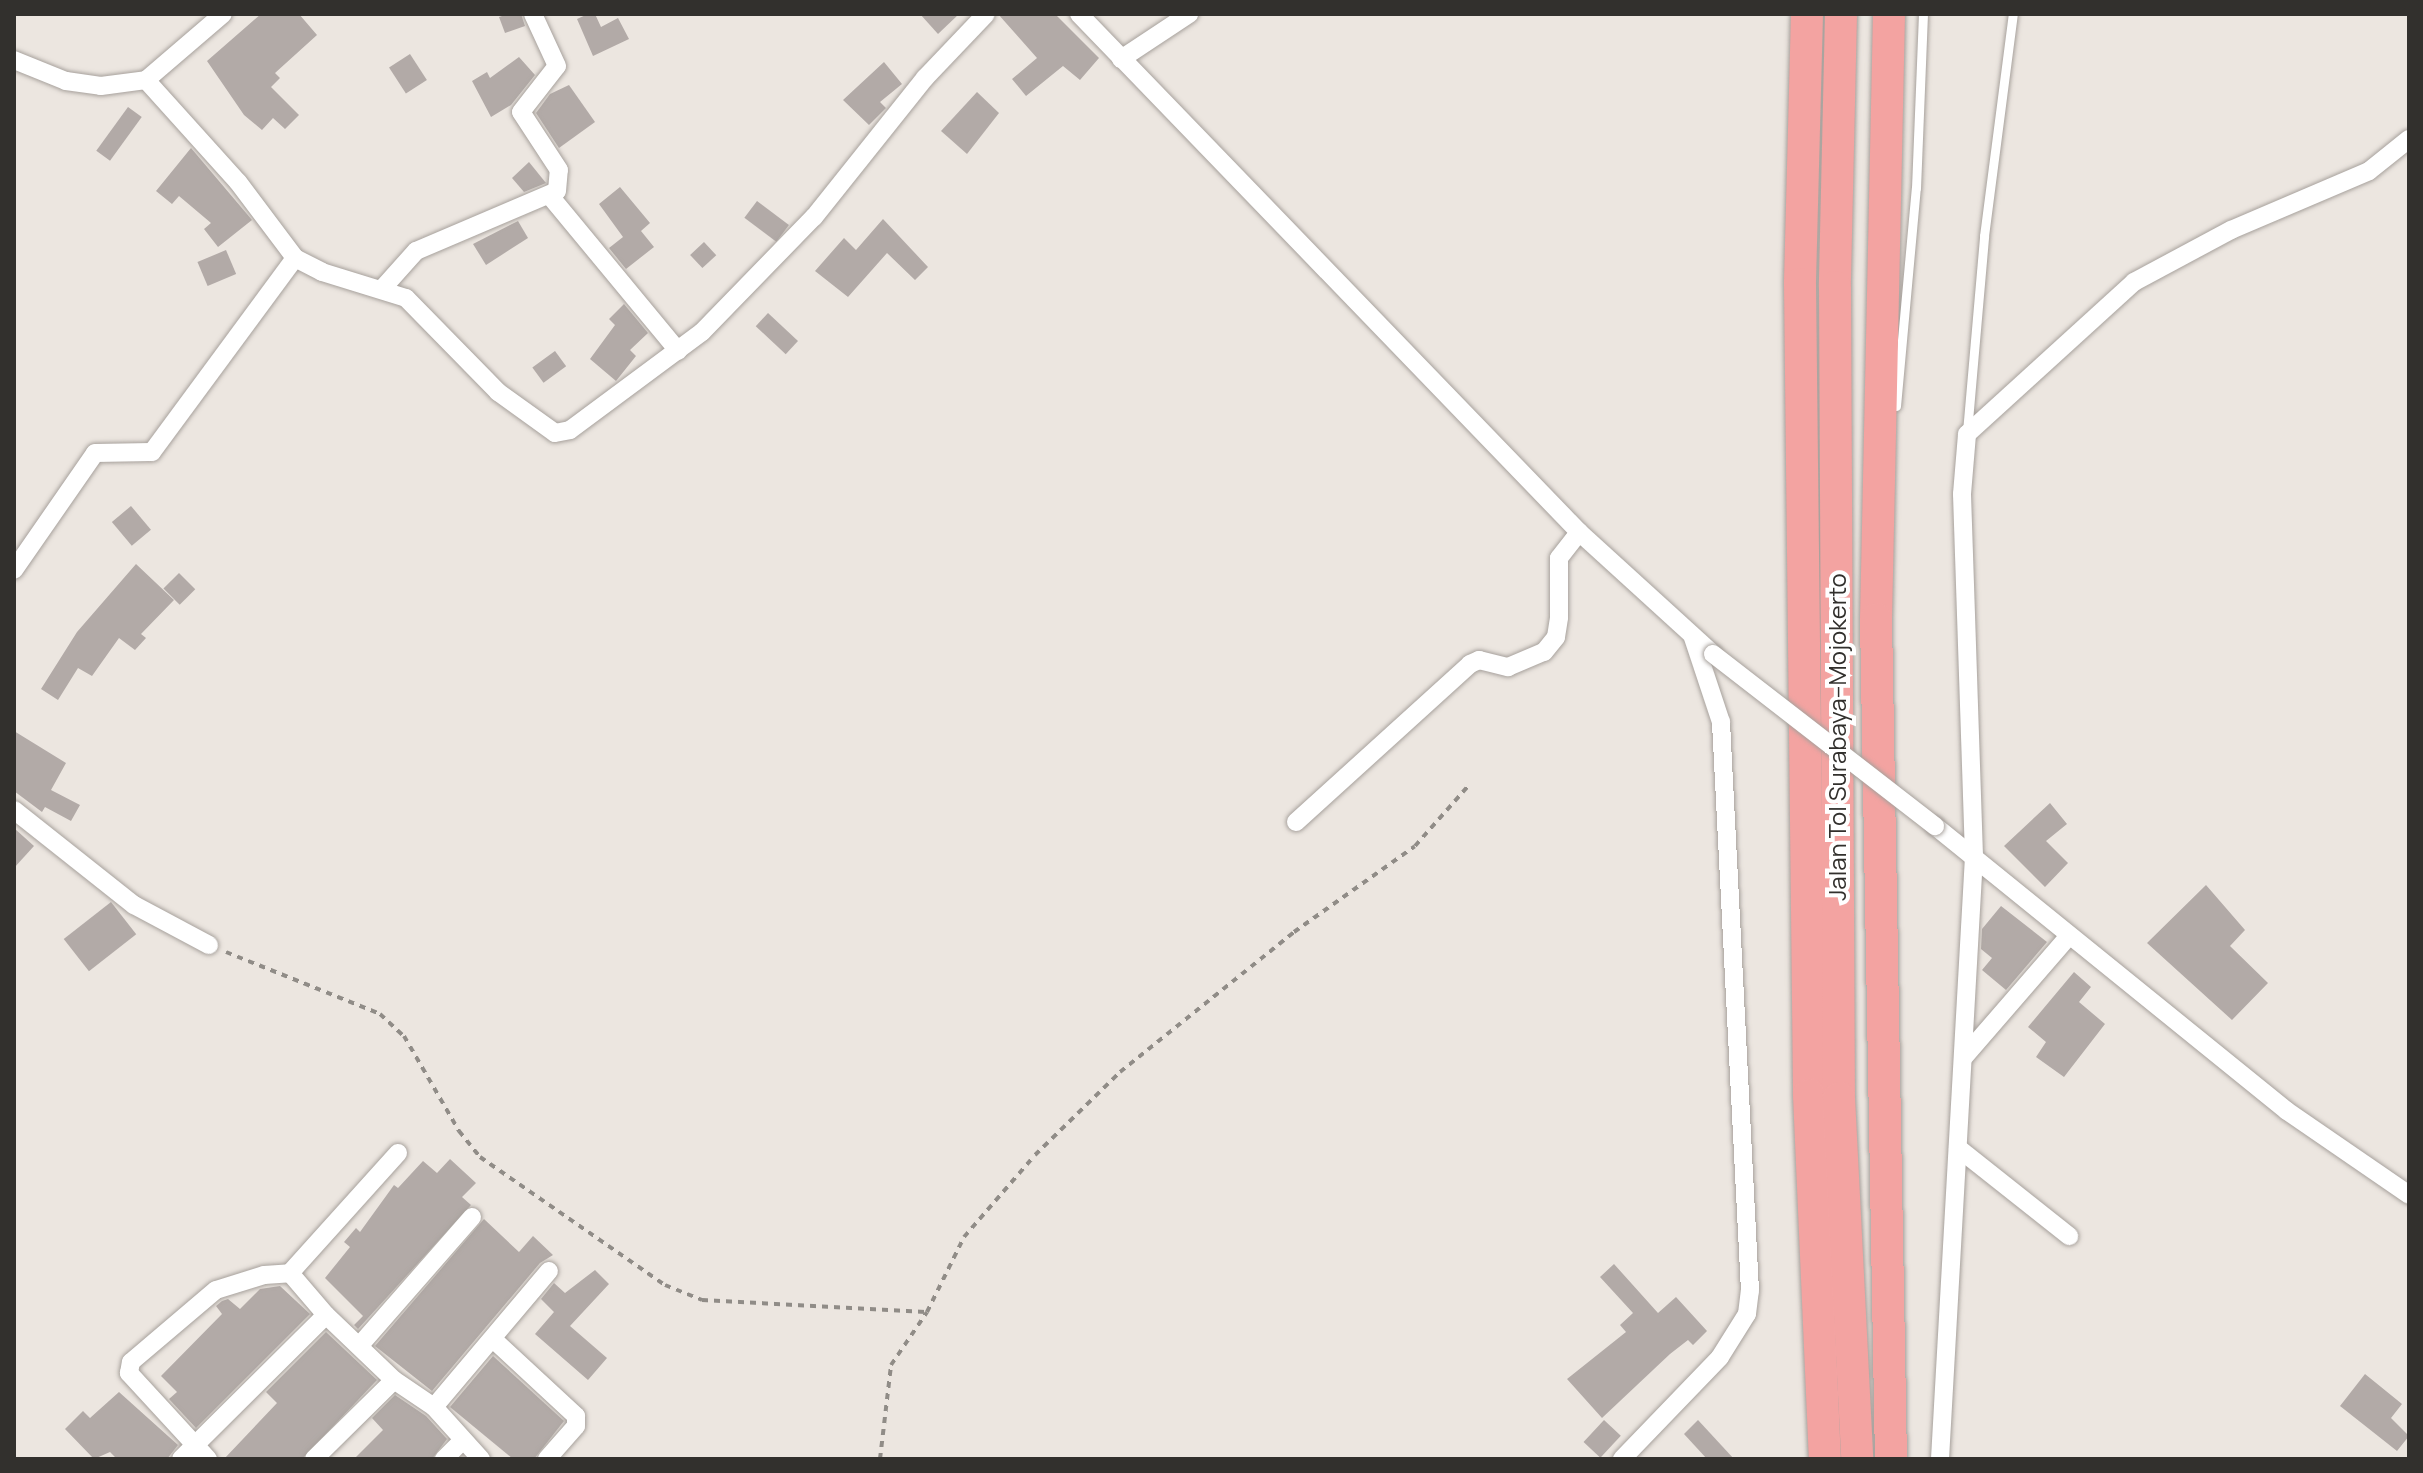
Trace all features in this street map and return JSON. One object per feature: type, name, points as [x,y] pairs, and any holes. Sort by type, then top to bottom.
[{"type":"highway","name":"Jalan Tol Surabaya–Mojokerto","points":[[1807,14],[1800,284],[1809,1079],[1825,1459]]},
{"type":"highway","name":"Jalan Tol Surabaya–Mojokerto","points":[[1841,14],[1835,287],[1839,1098],[1857,1459]]},
{"type":"highway","points":[[1889,14],[1876,619],[1891,1459]]},
{"type":"street","points":[[14,60],[66,81],[101,86],[146,80],[223,14]]},
{"type":"street","points":[[382,289],[416,251],[550,196],[562,177],[521,112],[557,66],[533,14]]},
{"type":"street","points":[[146,80],[238,182],[295,258],[322,272],[382,289],[423,313],[498,392],[555,433],[570,430],[678,351],[814,217],[925,78],[986,14]]},
{"type":"street","points":[[1079,14],[1579,532],[1692,636],[1974,856],[2067,938],[2287,1111],[2409,1195]]},
{"type":"street","points":[[1121,59],[1189,14]]},
{"type":"street","points":[[1940,1459],[1974,856],[1962,494],[1967,434],[2134,282],[2231,230],[2369,171],[2409,139]]},
{"type":"street","points":[[550,196],[678,351]]},
{"type":"street","points":[[14,570],[95,453],[152,452],[295,258]]},
{"type":"street","points":[[1296,822],[1470,664],[1479,660],[1508,667],[1544,652],[1556,637],[1559,558],[1579,532]]},
{"type":"street","points":[[1622,1459],[1720,1357],[1747,1314],[1750,1291],[1721,722],[1692,636]]},
{"type":"street","points":[[14,810],[134,905],[209,945]]},
{"type":"street","points":[[1964,1057],[2067,938]]},
{"type":"street","points":[[1958,1148],[2069,1236]]},
{"type":"street","points":[[326,1315],[195,1455],[129,1373],[131,1362],[216,1290],[264,1275],[290,1273],[398,1153]]},
{"type":"street","points":[[360,1345],[472,1217]]},
{"type":"street","points":[[434,1407],[494,1340],[549,1271]]},
{"type":"street","points":[[290,1273],[326,1315],[394,1380],[434,1407],[481,1459]]},
{"type":"street","points":[[494,1340],[576,1416],[576,1426],[547,1459]]},
{"type":"street","points":[[314,1459],[394,1380]]},
{"type":"street","points":[[444,1459],[462,1441]]},
{"type":"lane","points":[[1895,418],[1916,188],[1923,14]]},
{"type":"lane","points":[[1967,434],[1984,236],[2013,14]]},
{"type":"lane","points":[[1876,619],[1893,434]]},
{"type":"path","points":[[880,1459],[891,1365],[927,1312],[964,1237],[1035,1155],[1120,1072],[1294,932],[1415,846],[1469,785]]},
{"type":"path","points":[[209,945],[380,1014],[404,1036],[459,1131],[480,1157],[665,1285],[702,1300],[927,1312]]},
{"type":"building","points":[[261,14],[299,14],[317,35],[275,73],[280,78],[271,87],[299,115],[285,129],[273,118],[262,130],[244,115],[207,61]]},
{"type":"building","points":[[521,14],[525,26],[505,33],[499,17]]},
{"type":"building","points":[[595,14],[601,27],[618,18],[629,39],[593,56],[577,19]]},
{"type":"building","points":[[920,14],[959,14],[938,34]]},
{"type":"building","points":[[998,14],[1055,14],[1099,58],[1080,80],[1063,66],[1026,96],[1012,79],[1037,58]]},
{"type":"building","points":[[410,54],[427,80],[406,94],[389,68]]},
{"type":"building","points":[[519,57],[535,75],[511,105],[491,117],[472,81],[487,72],[490,78]]},
{"type":"building","points":[[884,62],[902,84],[880,102],[886,108],[869,125],[843,100]]},
{"type":"building","points":[[569,85],[595,122],[559,148],[536,113],[550,94]]},
{"type":"building","points":[[977,92],[999,113],[967,154],[941,131]]},
{"type":"building","points":[[128,107],[142,117],[110,161],[96,151]]},
{"type":"building","points":[[191,148],[252,220],[218,247],[204,229],[211,223],[179,196],[172,204],[156,191]]},
{"type":"building","points":[[529,162],[546,183],[524,192],[512,178]]},
{"type":"building","points":[[620,187],[650,223],[641,231],[654,247],[626,269],[609,248],[623,237],[599,204]]},
{"type":"building","points":[[757,201],[789,225],[776,242],[744,218]]},
{"type":"building","points":[[883,219],[928,267],[915,280],[887,253],[848,297],[815,271],[844,238],[856,250]]},
{"type":"building","points":[[518,221],[528,238],[486,265],[473,244]]},
{"type":"building","points":[[704,242],[716,255],[702,268],[690,255]]},
{"type":"building","points":[[226,250],[236,274],[208,286],[197,262]]},
{"type":"building","points":[[624,304],[648,333],[630,350],[636,356],[616,381],[590,359],[615,325],[609,319]]},
{"type":"building","points":[[768,313],[798,341],[786,354],[756,326]]},
{"type":"building","points":[[555,351],[566,366],[544,383],[532,367]]},
{"type":"building","points":[[131,506],[151,530],[132,546],[112,522]]},
{"type":"building","points":[[136,564],[174,600],[141,634],[146,638],[135,650],[119,638],[92,676],[78,668],[58,700],[41,689],[77,632]]},
{"type":"building","points":[[179,573],[195,589],[180,605],[163,589]]},
{"type":"building","points":[[14,731],[66,763],[51,790],[80,805],[71,821],[45,807],[42,812],[14,791]]},
{"type":"building","points":[[2050,803],[2067,824],[2046,841],[2068,863],[2045,887],[2004,846]]},
{"type":"building","points":[[14,828],[34,846],[14,868]]},
{"type":"building","points":[[2206,885],[2245,930],[2230,946],[2268,983],[2232,1020],[2147,943]]},
{"type":"building","points":[[111,902],[136,934],[89,971],[64,939]]},
{"type":"building","points":[[2001,906],[2047,942],[2006,990],[1982,970],[1992,958],[1981,949],[1982,929]]},
{"type":"building","points":[[2074,972],[2091,987],[2079,1002],[2105,1024],[2064,1077],[2036,1057],[2046,1042],[2028,1027]]},
{"type":"building","points":[[450,1159],[476,1183],[462,1197],[471,1205],[358,1329],[354,1325],[363,1316],[325,1278],[350,1247],[344,1242],[356,1228],[360,1232],[394,1185],[398,1188],[423,1161],[437,1173]]},
{"type":"building","points":[[484,1219],[519,1252],[533,1236],[553,1255],[540,1263],[432,1391],[375,1346]]},
{"type":"building","points":[[1614,1264],[1658,1313],[1676,1297],[1707,1331],[1693,1345],[1688,1340],[1670,1354],[1602,1418],[1567,1379],[1626,1332],[1620,1325],[1633,1313],[1600,1277]]},
{"type":"building","points":[[595,1270],[609,1284],[570,1326],[607,1358],[588,1380],[535,1334],[554,1312],[541,1299],[554,1283],[565,1293]]},
{"type":"building","points":[[280,1286],[310,1314],[196,1428],[169,1399],[177,1392],[161,1376],[222,1314],[216,1306],[222,1301],[228,1299],[240,1309],[260,1289]]},
{"type":"building","points":[[326,1332],[377,1380],[302,1459],[224,1459],[277,1403],[266,1392]]},
{"type":"building","points":[[493,1356],[564,1421],[534,1459],[513,1459],[450,1407]]},
{"type":"building","points":[[2365,1374],[2402,1404],[2391,1418],[2409,1436],[2397,1451],[2340,1406]]},
{"type":"building","points":[[119,1392],[178,1445],[167,1459],[117,1459],[110,1452],[94,1459],[65,1429],[83,1411],[90,1418]]},
{"type":"building","points":[[395,1395],[426,1416],[447,1439],[432,1459],[354,1459],[383,1430],[372,1418]]},
{"type":"building","points":[[1604,1420],[1621,1436],[1600,1458],[1584,1442]]},
{"type":"building","points":[[1698,1420],[1734,1459],[1707,1459],[1684,1434]]}]
